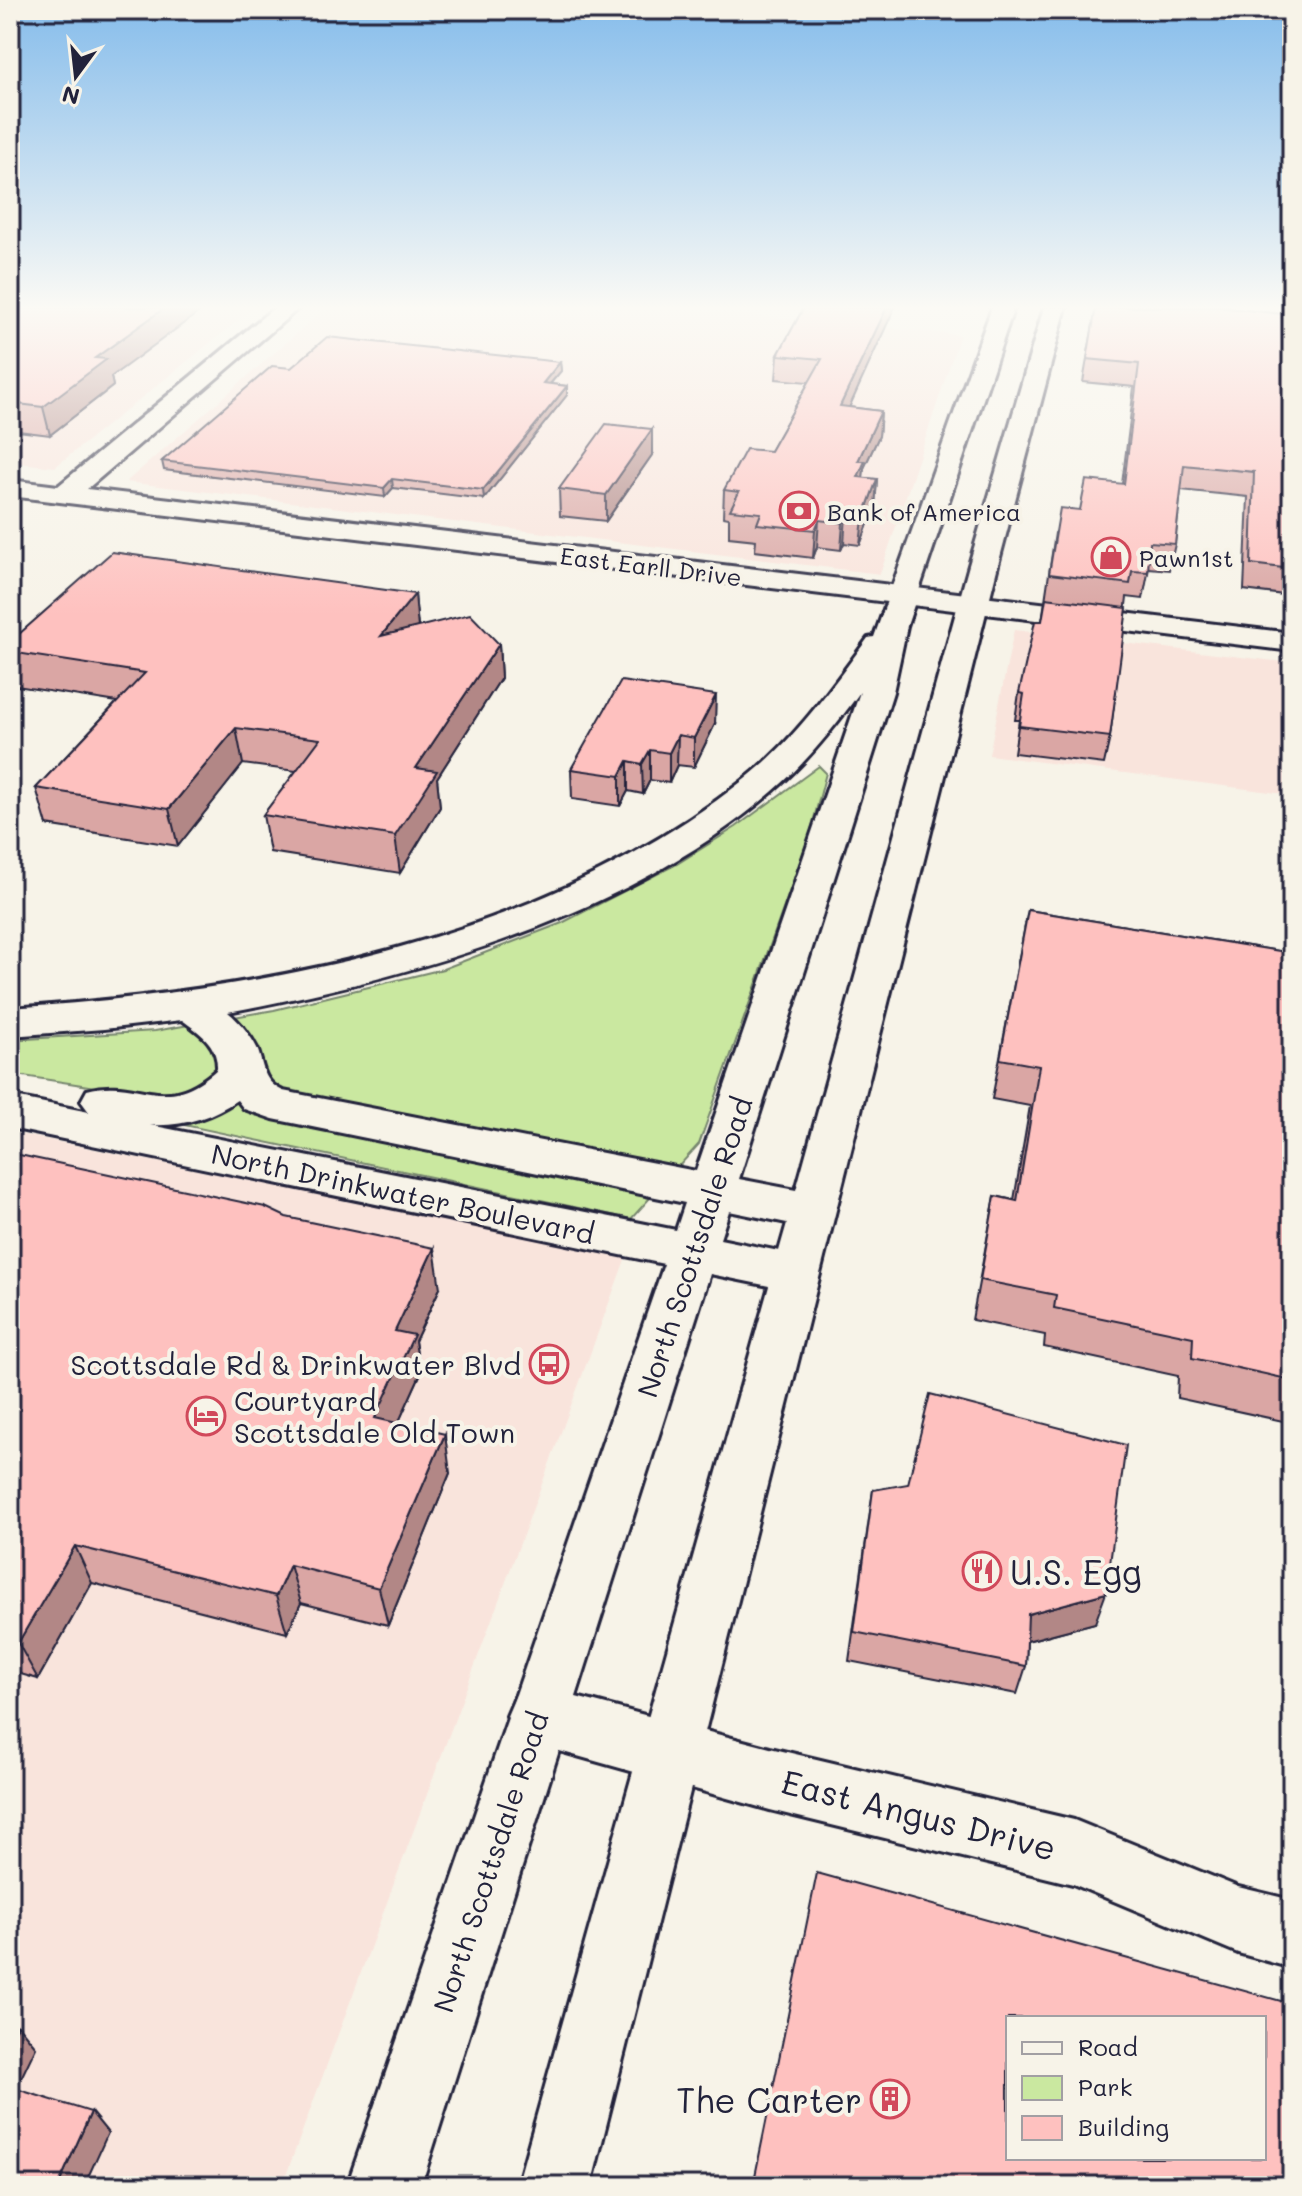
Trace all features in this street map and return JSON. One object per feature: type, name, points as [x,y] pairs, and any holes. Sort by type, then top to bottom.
[{"type":"main road","points":[[64,494],[166,409]]},
{"type":"main road","name":"North Scottsdale Road","points":[[384,2186],[877,692],[898,611],[968,409]]},
{"type":"main road","points":[[554,2186],[1027,409]]},
{"type":"main road","name":"East Earll Drive","points":[[10,488],[898,611],[973,605],[1292,642]]},
{"type":"main road","points":[[10,1022],[189,1005],[279,989],[416,954],[491,930],[616,876],[716,818],[758,786],[818,725],[898,611]]},
{"type":"main road","points":[[189,1005],[230,1037],[240,1055],[239,1074],[260,1098],[286,1108],[814,1211]]},
{"type":"main road","points":[[10,1084],[166,1112],[207,1100],[239,1074]]},
{"type":"main road","name":"North Drinkwater Boulevard","points":[[10,1112],[797,1273]]},
{"type":"main road","name":"East Angus Drive","points":[[538,1716],[770,1779],[1074,1852],[1238,1920],[1292,1934]]},
{"type":"shaded area","points":[[10,409],[127,409],[55,467],[10,462]]},
{"type":"shaded area","points":[[209,409],[935,409],[880,574],[126,482]]},
{"type":"shaded area","points":[[1014,630],[1292,663],[1292,795],[989,755]]},
{"type":"shaded area","points":[[10,1132],[626,1257],[282,2186],[10,2186]]},
{"type":"green space","points":[[819,766],[826,773],[810,834],[699,1144],[631,1219],[184,1125],[173,1099],[10,1074],[10,1040],[155,1031],[274,1010],[443,969],[562,923],[677,864],[736,827]]},
{"type":"building","points":[[222,409],[548,409],[483,490],[392,479],[384,488],[162,461]]},
{"type":"building","points":[[793,409],[881,411],[858,461],[865,461],[858,477],[877,479],[863,518],[846,516],[843,523],[819,520],[815,530],[757,524],[761,513],[730,510],[739,492],[724,490],[746,449],[770,451]]},
{"type":"building","points":[[1133,409],[1292,409],[1292,569],[1251,564],[1254,472],[1184,465],[1175,544],[1150,542],[1148,572],[1132,571],[1130,584],[1049,574],[1060,508],[1080,510],[1086,480],[1124,484]]},
{"type":"building","points":[[606,424],[652,429],[606,495],[559,489]]},
{"type":"building","points":[[112,552],[415,594],[381,636],[470,614],[499,644],[416,768],[437,771],[395,836],[263,815],[320,739],[236,728],[169,809],[36,788],[145,673],[10,652],[10,642]]},
{"type":"building","points":[[1046,598],[1127,608],[1110,737],[1019,726],[1024,694],[1019,693],[1035,621],[1042,621]]},
{"type":"building","points":[[621,681],[716,695],[694,738],[678,735],[669,753],[650,750],[642,764],[628,761],[620,776],[571,769]]},
{"type":"building","points":[[1028,910],[1292,953],[1292,1380],[1192,1358],[1193,1337],[1054,1308],[1056,1295],[980,1280],[995,1196],[1017,1201],[1039,1066],[1000,1059]]},
{"type":"building","name":"Courtyard Scottsdale Old Town","points":[[10,1153],[265,1207],[286,1217],[434,1248],[395,1331],[414,1335],[375,1418],[445,1434],[379,1588],[290,1565],[276,1596],[75,1546],[18,1643],[10,1640]]},
{"type":"building","name":"U.S. Egg","points":[[930,1394],[1126,1445],[1106,1593],[1028,1614],[1026,1666],[854,1632],[873,1490],[908,1484]]},
{"type":"building","name":"The Carter","points":[[817,1873],[1292,2004],[1292,2186],[753,2186]]},
{"type":"building","points":[[10,2023],[18,2025],[10,2040]]},
{"type":"building","points":[[10,2087],[91,2112],[58,2186],[10,2186]]},
{"type":"place","name":"Bank of America","points":[[799,511]]},
{"type":"place","name":"Pawn1st","points":[[1111,557]]},
{"type":"place","name":"Scottsdale Rd & Drinkwater Blvd","points":[[549,1364]]},
{"type":"place","name":"Courtyard Scottsdale Old Town","points":[[206,1416]]},
{"type":"place","name":"U.S. Egg","points":[[982,1571]]},
{"type":"place","name":"The Carter","points":[[890,2099]]}]
